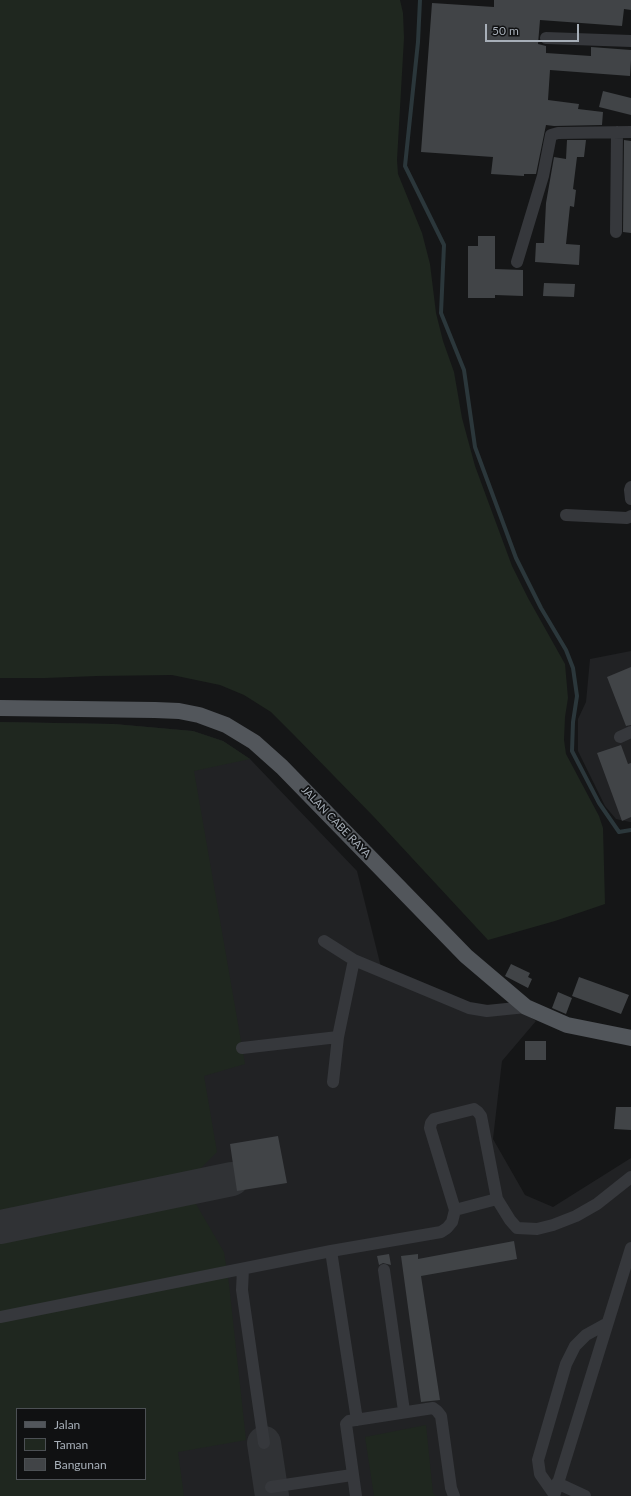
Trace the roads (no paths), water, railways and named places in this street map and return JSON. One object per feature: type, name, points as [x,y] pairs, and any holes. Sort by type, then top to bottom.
[{"type":"main road","name":"JALAN CABE RAYA","points":[[0,708],[179,711],[199,715],[226,725],[254,742],[282,767],[466,956],[526,1007],[567,1025],[631,1038]]},
{"type":"street","points":[[546,38],[631,41]]},
{"type":"street","points":[[616,232],[617,132]]},
{"type":"street","points":[[517,262],[543,176],[550,135],[558,133],[631,132]]},
{"type":"street","points":[[631,487],[631,499]]},
{"type":"street","points":[[566,516],[627,518],[631,516]]},
{"type":"street","points":[[620,737],[631,732]]},
{"type":"street","points":[[324,941],[354,960],[469,1008],[487,1011],[526,1007]]},
{"type":"street","points":[[333,1082],[338,1037],[354,960]]},
{"type":"street","points":[[242,1048],[338,1037]]},
{"type":"street","points":[[0,1317],[332,1251],[442,1232],[452,1222],[455,1210],[430,1128],[431,1123],[434,1119],[474,1109],[481,1116],[496,1199],[517,1228],[537,1229],[553,1225],[576,1216],[597,1204],[631,1177]]},
{"type":"street","points":[[455,1210],[496,1199]]},
{"type":"street","points":[[555,1491],[631,1248]]},
{"type":"street","points":[[332,1251],[357,1420]]},
{"type":"street","points":[[243,1269],[242,1290],[264,1443]]},
{"type":"street","points":[[384,1270],[404,1411]]},
{"type":"street","points":[[585,1496],[555,1491],[540,1474],[538,1460],[566,1364],[575,1346],[586,1335],[606,1324]]},
{"type":"street","points":[[356,1496],[346,1424],[349,1421],[404,1411],[433,1408],[441,1416],[451,1488],[454,1496]]},
{"type":"street","points":[[271,1488],[352,1475]]},
{"type":"waterway","points":[[420,0],[418,42],[405,166],[444,245],[441,313],[464,370],[475,447],[516,558],[541,608],[566,650],[573,668],[577,696],[573,722],[572,751],[599,803],[619,832],[631,830]]}]
